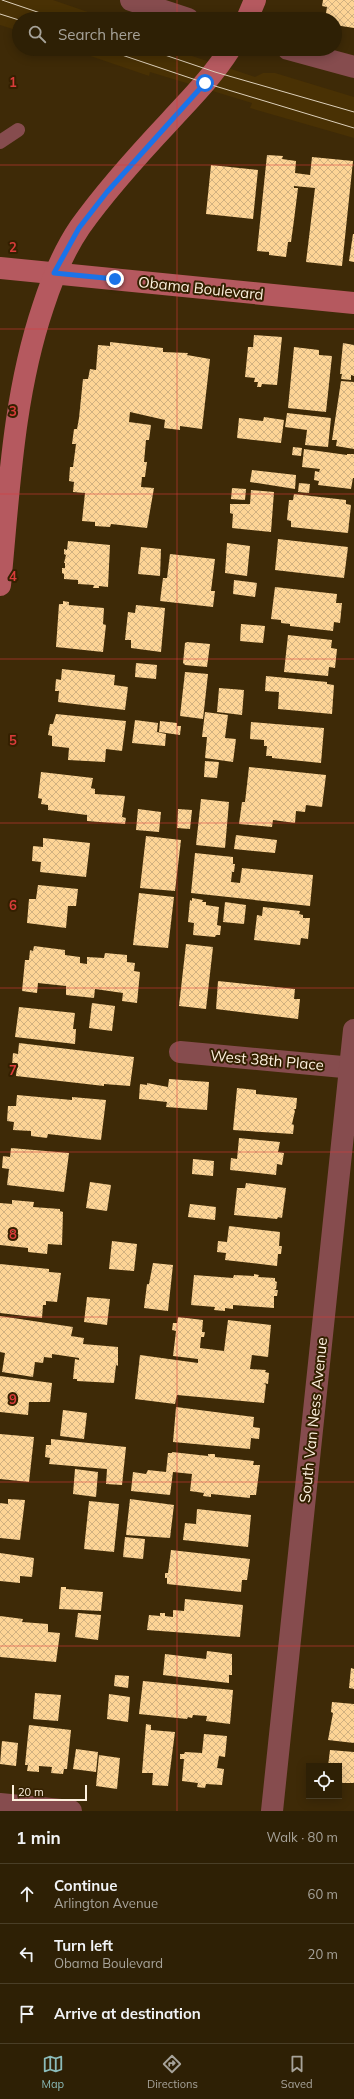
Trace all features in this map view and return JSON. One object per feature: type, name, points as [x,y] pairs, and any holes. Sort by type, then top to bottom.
[{"type":"main road","points":[[250,12],[255,0]]},
{"type":"main road","points":[[0,585],[18,409],[23,379],[35,328],[54,273],[79,228],[107,192],[215,72],[225,56]]},
{"type":"main road","name":"Obama Boulevard","points":[[0,268],[354,303]]},
{"type":"street","points":[[131,0],[167,12]]},
{"type":"street","points":[[314,56],[354,67]]},
{"type":"street","name":"South Van Ness Avenue","points":[[272,1811],[352,1068],[354,1030]]},
{"type":"street","name":"West 38th Place","points":[[180,1052],[352,1068]]},
{"type":"street","points":[[0,1804],[71,1811]]},
{"type":"lane","points":[[0,142],[18,130]]},
{"type":"shaded area","points":[[0,0],[53,0],[88,12],[12,12],[12,29],[0,25]]},
{"type":"shaded area","points":[[90,56],[192,56],[255,77],[263,73],[275,73],[354,97],[354,138],[250,108],[252,103],[150,72],[149,76]]},
{"type":"building","points":[[323,0],[354,0],[354,28],[342,26],[342,12],[326,12],[327,7],[322,6]]},
{"type":"building","points":[[267,155],[283,156],[282,159],[296,161],[295,173],[310,175],[312,157],[353,161],[342,266],[306,262],[315,188],[294,186],[294,188],[298,188],[291,242],[288,242],[286,257],[269,255],[269,252],[257,251]]},
{"type":"building","points":[[211,165],[258,170],[253,219],[206,214]]},
{"type":"building","points":[[354,234],[354,262],[349,261]]},
{"type":"building","points":[[254,335],[282,337],[277,385],[262,384],[261,387],[257,387],[258,382],[254,382],[255,378],[245,377],[248,347],[253,347]]},
{"type":"building","points":[[110,342],[163,348],[163,352],[188,353],[187,355],[210,359],[202,429],[180,426],[180,430],[164,428],[165,420],[130,412],[129,422],[151,425],[149,440],[146,440],[144,462],[147,462],[145,477],[142,477],[141,487],[154,488],[147,528],[111,524],[110,527],[95,526],[95,522],[82,521],[85,493],[73,492],[74,482],[69,481],[70,467],[73,467],[76,444],[72,444],[74,429],[77,429],[79,418],[83,379],[88,379],[90,369],[96,370],[98,345],[110,346]]},
{"type":"building","points":[[343,343],[354,345],[354,376],[351,375],[351,380],[341,379],[342,374],[340,374]]},
{"type":"building","points":[[294,347],[319,350],[319,355],[332,356],[326,412],[288,408]]},
{"type":"building","points":[[341,381],[354,382],[354,449],[336,446],[337,440],[332,440]]},
{"type":"building","points":[[287,413],[331,418],[328,447],[305,445],[307,430],[285,427]]},
{"type":"building","points":[[264,417],[284,420],[281,443],[237,438],[239,418],[263,421]]},
{"type":"building","points":[[293,447],[302,448],[301,456],[292,455]]},
{"type":"building","points":[[304,449],[347,455],[354,454],[354,478],[351,489],[318,485],[319,481],[314,480],[315,471],[319,472],[320,469],[302,467]]},
{"type":"building","points":[[252,470],[296,475],[295,489],[250,482]]},
{"type":"building","points":[[299,483],[310,484],[309,493],[298,492]]},
{"type":"building","points":[[232,488],[246,489],[245,500],[231,499]]},
{"type":"building","points":[[251,490],[274,492],[271,532],[232,528],[233,514],[230,513],[230,504],[250,504]]},
{"type":"building","points":[[294,494],[346,500],[346,504],[351,505],[348,533],[291,527],[291,521],[287,520],[289,500],[293,500]]},
{"type":"building","points":[[278,539],[348,547],[344,578],[275,570]]},
{"type":"building","points":[[68,541],[110,545],[108,587],[99,586],[99,588],[93,588],[94,585],[78,584],[78,580],[64,579],[62,568],[65,568],[64,563],[66,555],[64,554],[64,549],[67,550]]},
{"type":"building","points":[[227,543],[250,546],[247,576],[225,573]]},
{"type":"building","points":[[141,547],[161,549],[160,576],[138,574]]},
{"type":"building","points":[[170,554],[215,559],[211,591],[215,591],[213,607],[160,601],[163,578],[167,578]]},
{"type":"building","points":[[234,580],[257,583],[255,597],[233,594]]},
{"type":"building","points":[[275,587],[337,594],[336,603],[342,603],[340,623],[334,622],[333,631],[290,626],[290,624],[281,623],[281,620],[271,619]]},
{"type":"building","points":[[63,601],[69,602],[69,605],[104,608],[103,624],[106,625],[103,652],[56,647],[59,604],[63,604]]},
{"type":"building","points":[[136,605],[165,608],[161,652],[131,648],[131,640],[125,640],[128,612],[135,613]]},
{"type":"building","points":[[241,624],[265,626],[263,643],[240,641]]},
{"type":"building","points":[[288,635],[332,640],[331,648],[337,649],[335,668],[329,667],[328,676],[284,672]]},
{"type":"building","points":[[185,643],[210,644],[207,667],[185,665],[183,663]]},
{"type":"building","points":[[136,663],[157,665],[156,679],[135,677]]},
{"type":"building","points":[[62,669],[115,675],[114,685],[128,687],[125,710],[58,702],[59,691],[55,691],[56,679],[61,680]]},
{"type":"building","points":[[185,672],[208,674],[203,719],[180,716]]},
{"type":"building","points":[[266,676],[327,682],[327,684],[334,685],[332,714],[278,709],[279,692],[265,691]]},
{"type":"building","points":[[219,688],[244,690],[242,715],[217,712]]},
{"type":"building","points":[[205,712],[228,715],[225,738],[236,739],[233,762],[205,758],[207,737],[202,737]]},
{"type":"building","points":[[56,714],[126,721],[122,751],[106,749],[105,762],[68,760],[69,748],[52,746],[52,736],[48,735],[50,724],[53,724]]},
{"type":"building","points":[[135,720],[158,723],[157,732],[166,734],[165,746],[132,743]]},
{"type":"building","points":[[160,721],[177,723],[177,726],[181,726],[180,735],[159,732]]},
{"type":"building","points":[[251,722],[324,728],[321,763],[272,758],[272,756],[266,756],[267,746],[264,746],[264,740],[250,739]]},
{"type":"building","points":[[205,761],[219,762],[217,778],[204,777]]},
{"type":"building","points":[[249,767],[326,775],[322,807],[306,805],[305,812],[296,811],[295,823],[273,820],[272,827],[239,824],[242,802],[245,802]]},
{"type":"building","points":[[41,772],[93,778],[91,788],[95,789],[95,794],[125,796],[122,817],[126,818],[125,824],[87,821],[87,815],[48,810],[48,805],[41,804],[42,799],[38,798]]},
{"type":"building","points":[[201,799],[229,802],[225,848],[196,845]]},
{"type":"building","points":[[138,809],[161,812],[159,832],[136,830]]},
{"type":"building","points":[[178,809],[192,810],[190,829],[177,828]]},
{"type":"building","points":[[236,835],[277,840],[275,853],[234,849]]},
{"type":"building","points":[[146,836],[181,840],[175,891],[140,888]]},
{"type":"building","points":[[43,838],[90,843],[86,877],[40,872],[41,862],[32,861],[33,846],[43,847]]},
{"type":"building","points":[[195,853],[233,857],[233,864],[235,864],[231,882],[240,883],[242,868],[313,875],[310,906],[191,893]]},
{"type":"building","points":[[38,885],[78,889],[76,906],[68,906],[66,928],[27,923],[29,899],[36,899]]},
{"type":"building","points":[[139,893],[174,897],[168,948],[133,945]]},
{"type":"building","points":[[192,898],[203,900],[202,902],[206,902],[206,905],[219,907],[217,925],[221,926],[220,935],[216,935],[215,937],[193,935],[194,923],[188,922],[190,900],[192,901]]},
{"type":"building","points":[[225,902],[246,905],[244,924],[223,922]]},
{"type":"building","points":[[263,907],[300,911],[299,914],[303,915],[303,918],[310,918],[308,939],[301,938],[300,945],[254,940],[257,915],[262,916]]},
{"type":"building","points":[[186,944],[213,947],[206,1009],[179,1006]]},
{"type":"building","points":[[34,946],[65,950],[65,955],[80,957],[80,963],[87,964],[87,957],[104,958],[105,953],[127,955],[127,962],[135,963],[134,971],[140,972],[137,1003],[122,1001],[123,993],[95,989],[94,998],[66,995],[66,986],[38,983],[37,993],[22,991],[25,960],[29,960],[30,950],[33,951]]},
{"type":"building","points":[[218,981],[295,989],[294,999],[300,999],[298,1019],[216,1009]]},
{"type":"building","points":[[92,1003],[115,1006],[112,1031],[89,1028]]},
{"type":"building","points":[[19,1007],[75,1013],[73,1029],[76,1029],[75,1044],[15,1037]]},
{"type":"building","points":[[19,1043],[134,1057],[130,1086],[104,1084],[104,1086],[16,1076],[17,1066],[12,1066],[13,1053],[18,1054]]},
{"type":"building","points":[[169,1079],[209,1082],[207,1110],[166,1107],[167,1102],[139,1099],[140,1084],[147,1085],[147,1083],[168,1087]]},
{"type":"building","points":[[237,1088],[256,1090],[256,1094],[297,1098],[292,1124],[294,1125],[293,1134],[233,1130]]},
{"type":"building","points":[[17,1095],[72,1100],[72,1097],[106,1100],[101,1140],[48,1134],[47,1138],[31,1136],[31,1131],[13,1130],[14,1122],[7,1121],[8,1106],[16,1106]]},
{"type":"building","points":[[239,1138],[280,1142],[278,1152],[284,1153],[282,1165],[277,1164],[276,1175],[230,1170],[231,1158],[237,1159]]},
{"type":"building","points":[[11,1148],[69,1153],[64,1192],[7,1185],[9,1169],[2,1168],[3,1156],[10,1157]]},
{"type":"building","points":[[193,1159],[214,1161],[213,1176],[192,1174]]},
{"type":"building","points":[[90,1182],[111,1185],[107,1211],[86,1208]]},
{"type":"building","points":[[246,1183],[286,1188],[282,1218],[278,1217],[277,1219],[234,1215],[237,1188],[245,1188]]},
{"type":"building","points":[[12,1200],[34,1202],[33,1207],[60,1209],[60,1211],[63,1212],[62,1245],[48,1244],[47,1254],[28,1252],[28,1248],[0,1245],[0,1203],[12,1204]]},
{"type":"building","points":[[190,1204],[216,1207],[215,1220],[188,1217]]},
{"type":"building","points":[[229,1226],[280,1232],[279,1246],[282,1246],[281,1254],[278,1254],[277,1266],[225,1260],[226,1253],[217,1252],[218,1241],[227,1242]]},
{"type":"building","points":[[112,1241],[137,1244],[134,1271],[109,1269]]},
{"type":"building","points":[[153,1263],[173,1265],[168,1311],[144,1308],[147,1284],[149,1284]]},
{"type":"building","points":[[0,1264],[49,1269],[49,1272],[61,1273],[57,1302],[46,1301],[46,1305],[43,1305],[42,1318],[0,1313]]},
{"type":"building","points":[[254,1274],[259,1275],[258,1277],[275,1278],[275,1281],[277,1282],[276,1289],[274,1290],[278,1290],[277,1296],[274,1296],[274,1308],[233,1305],[233,1309],[225,1308],[225,1311],[214,1310],[215,1307],[191,1305],[194,1275],[233,1278],[234,1275],[254,1276]]},
{"type":"building","points":[[87,1297],[110,1299],[107,1325],[84,1322]]},
{"type":"building","points":[[0,1316],[73,1327],[71,1336],[84,1338],[83,1344],[118,1347],[118,1366],[116,1365],[114,1383],[77,1381],[77,1379],[73,1379],[75,1359],[79,1360],[79,1358],[52,1354],[52,1358],[44,1357],[43,1363],[35,1362],[33,1377],[2,1372],[5,1353],[0,1352]]},
{"type":"building","points":[[178,1317],[203,1320],[202,1332],[205,1332],[204,1337],[201,1337],[200,1348],[224,1351],[228,1320],[271,1325],[268,1357],[252,1355],[250,1369],[266,1370],[265,1372],[269,1373],[268,1384],[264,1383],[266,1385],[264,1403],[177,1395],[175,1404],[135,1399],[140,1355],[198,1363],[198,1359],[173,1356],[176,1331],[172,1330],[173,1323],[177,1323]]},
{"type":"building","points":[[0,1376],[52,1383],[50,1402],[29,1402],[28,1415],[0,1412]]},
{"type":"building","points":[[176,1407],[254,1417],[253,1427],[260,1428],[259,1439],[251,1438],[250,1449],[173,1442]]},
{"type":"building","points":[[63,1410],[87,1413],[84,1439],[60,1436]]},
{"type":"building","points":[[0,1434],[34,1437],[29,1482],[0,1479]]},
{"type":"building","points":[[51,1439],[126,1447],[122,1485],[106,1484],[107,1469],[49,1464],[50,1458],[45,1457],[46,1445],[51,1445]]},
{"type":"building","points":[[172,1452],[208,1456],[208,1454],[215,1454],[215,1457],[254,1461],[253,1465],[260,1465],[256,1495],[250,1495],[250,1498],[211,1494],[211,1497],[203,1496],[204,1493],[190,1491],[192,1474],[173,1472],[170,1495],[131,1491],[133,1472],[146,1474],[148,1470],[166,1472],[168,1453]]},
{"type":"building","points":[[75,1469],[98,1472],[96,1497],[73,1494]]},
{"type":"building","points":[[8,1499],[25,1500],[20,1540],[0,1538],[0,1503],[8,1504]]},
{"type":"building","points":[[130,1499],[174,1505],[170,1538],[126,1535]]},
{"type":"building","points":[[89,1501],[119,1504],[114,1552],[84,1549]]},
{"type":"building","points":[[197,1509],[251,1515],[248,1547],[183,1540],[185,1523],[196,1524]]},
{"type":"building","points":[[125,1537],[145,1539],[143,1559],[123,1557]]},
{"type":"building","points":[[171,1550],[250,1559],[247,1580],[242,1580],[241,1592],[167,1584],[165,1573],[168,1573]]},
{"type":"building","points":[[0,1553],[34,1558],[32,1577],[20,1576],[20,1583],[0,1581]]},
{"type":"building","points":[[61,1587],[66,1587],[66,1589],[103,1592],[101,1611],[59,1609]]},
{"type":"building","points":[[185,1599],[243,1605],[240,1637],[147,1630],[149,1615],[160,1616],[160,1613],[165,1613],[165,1616],[173,1617],[173,1610],[184,1611]]},
{"type":"building","points":[[78,1613],[101,1615],[98,1640],[75,1637]]},
{"type":"building","points":[[0,1616],[23,1619],[22,1622],[48,1624],[48,1632],[60,1633],[56,1662],[0,1657]]},
{"type":"building","points":[[207,1651],[232,1654],[232,1675],[229,1675],[229,1683],[163,1675],[165,1654],[206,1659]]},
{"type":"building","points":[[351,1668],[354,1669],[354,1689],[349,1688]]},
{"type":"building","points":[[115,1675],[129,1676],[128,1688],[114,1686]]},
{"type":"building","points":[[143,1681],[233,1690],[230,1724],[206,1721],[207,1716],[193,1715],[192,1718],[188,1717],[187,1719],[139,1714]]},
{"type":"building","points":[[35,1693],[61,1695],[58,1721],[33,1719]]},
{"type":"building","points":[[109,1694],[130,1697],[128,1722],[107,1719]]},
{"type":"building","points":[[332,1702],[354,1704],[354,1743],[328,1740],[333,1713],[331,1712]]},
{"type":"building","points":[[146,1724],[151,1725],[151,1730],[175,1732],[168,1786],[152,1785],[153,1773],[142,1773]]},
{"type":"building","points":[[29,1725],[71,1730],[67,1769],[64,1769],[63,1774],[51,1773],[52,1767],[39,1766],[39,1772],[27,1771],[28,1765],[25,1765]]},
{"type":"building","points":[[204,1734],[227,1736],[225,1757],[219,1756],[217,1768],[224,1769],[222,1785],[206,1784],[205,1788],[197,1787],[198,1783],[182,1781],[184,1759],[180,1759],[180,1754],[184,1754],[185,1752],[202,1753]]},
{"type":"building","points":[[2,1741],[18,1743],[16,1766],[0,1764]]},
{"type":"building","points":[[76,1749],[98,1752],[96,1772],[73,1769]]},
{"type":"building","points":[[330,1750],[354,1752],[354,1783],[342,1783],[342,1763],[328,1763]]},
{"type":"building","points":[[99,1755],[120,1758],[117,1789],[96,1786]]},
{"type":"tram line","points":[[2,0],[37,12]]},
{"type":"tram line","points":[[0,14],[12,18]]},
{"type":"tram line","points":[[125,56],[205,83],[354,128]]},
{"type":"tram line","points":[[168,56],[215,72],[354,112]]},
{"type":"route","points":[[115,279],[54,273],[79,228],[107,192],[205,83]]}]
